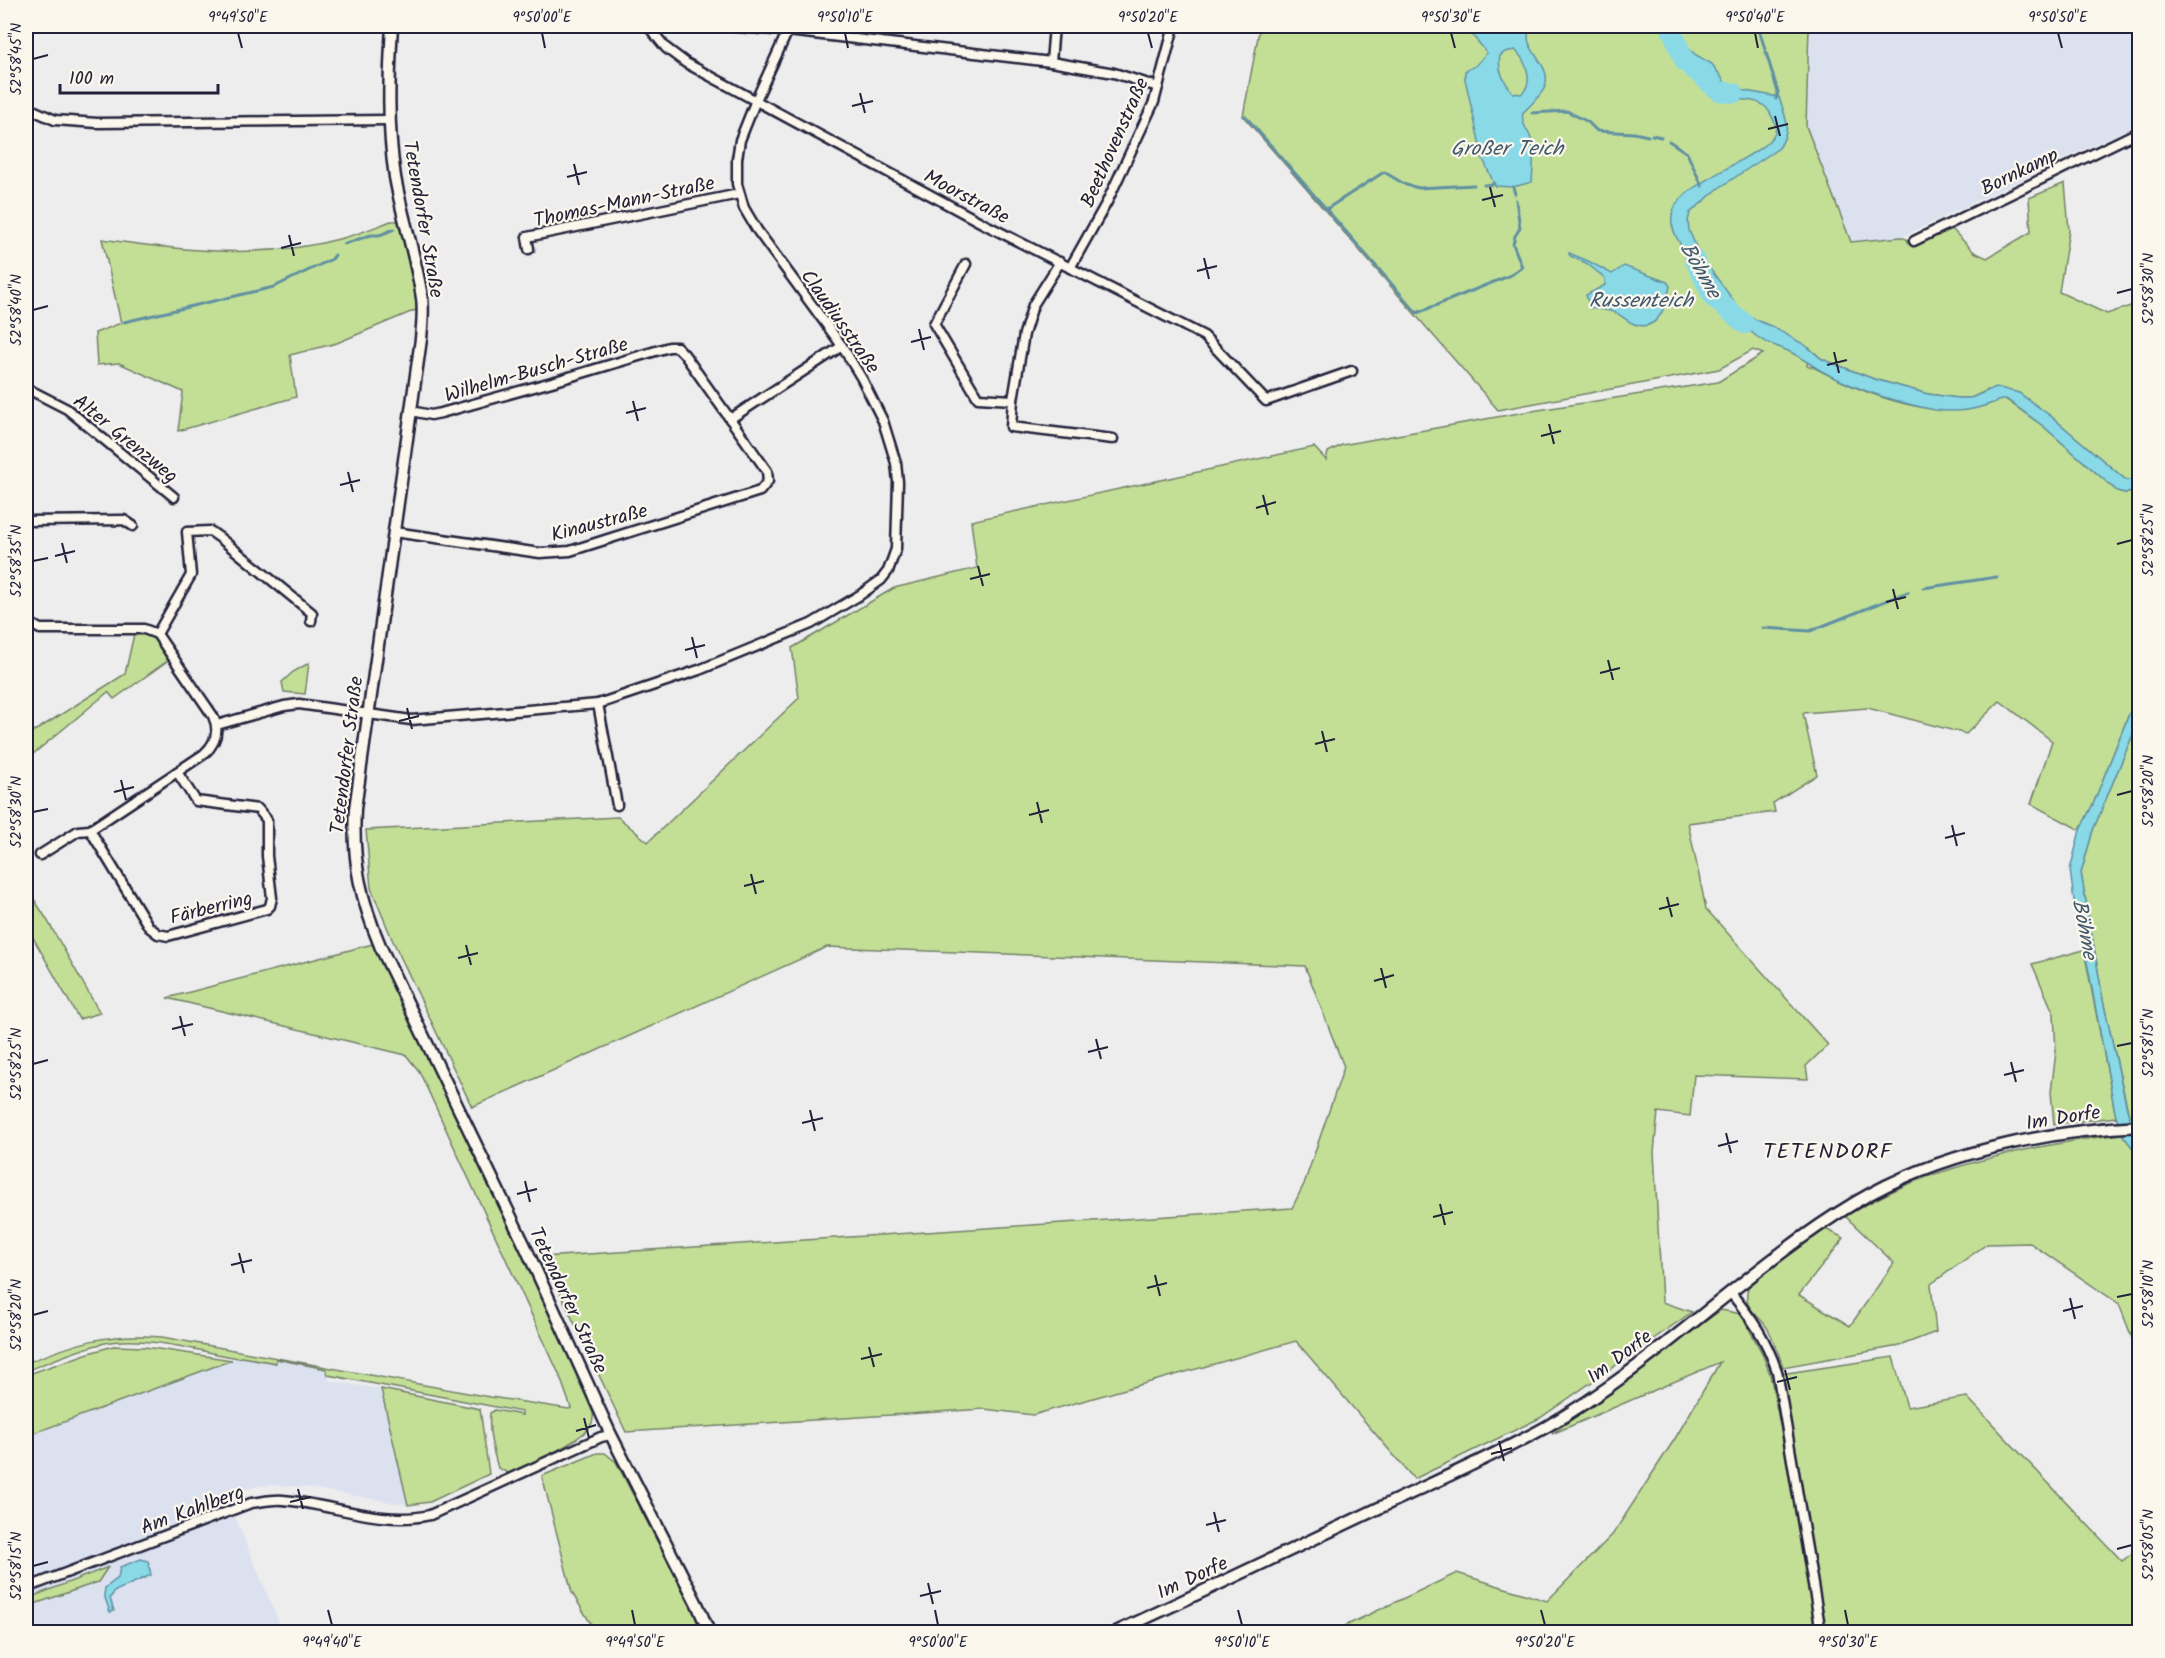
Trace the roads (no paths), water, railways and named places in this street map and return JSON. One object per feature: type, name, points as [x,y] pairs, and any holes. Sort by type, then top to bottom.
[{"type":"street","name":"Tetendorfer Straße","points":[[392,26],[389,120],[395,178],[422,299],[421,339],[368,713],[354,828],[355,866],[363,903],[381,948],[525,1246],[611,1435],[709,1632]]},
{"type":"street","name":"Moorstraße","points":[[648,26],[666,48],[681,60],[984,224],[1204,336],[1266,401],[1352,370]]},
{"type":"street","points":[[725,26],[789,28],[1051,62],[1114,73],[1158,87]]},
{"type":"street","points":[[1051,62],[1054,26]]},
{"type":"street","name":"Beethovenstraße","points":[[1070,268],[1107,202],[1154,102],[1174,26]]},
{"type":"street","name":"Claudiusstraße","points":[[217,725],[291,705],[411,720],[598,705],[699,670],[811,624],[881,580],[893,561],[898,534],[896,464],[883,421],[842,346],[757,230],[740,194],[737,171],[738,151],[746,124],[789,28]]},
{"type":"street","points":[[26,107],[55,120],[97,123],[389,120]]},
{"type":"street","name":"Bornkamp","points":[[1914,241],[2139,131]]},
{"type":"street","name":"Thomas-Mann-Straße","points":[[529,249],[527,237],[740,194]]},
{"type":"street","points":[[1060,262],[1033,305],[1024,334],[1011,427],[1113,439]]},
{"type":"street","points":[[966,264],[934,324],[978,398],[1013,400]]},
{"type":"street","points":[[730,419],[842,346]]},
{"type":"street","name":"Wilhelm-Busch-Straße","points":[[411,411],[431,415],[441,413],[669,347],[677,347],[730,419]]},
{"type":"street","name":"Alter Grenzweg","points":[[26,388],[67,409],[174,497]]},
{"type":"street","name":"Kinaustraße","points":[[394,532],[540,553],[556,553],[570,551],[760,491],[768,481],[767,471],[730,419]]},
{"type":"street","points":[[26,521],[124,520],[133,526]]},
{"type":"street","points":[[157,634],[191,575],[187,532],[210,531],[220,538],[312,613],[311,621]]},
{"type":"street","points":[[26,617],[31,624],[40,629],[144,629],[157,634],[189,679],[217,725],[210,749],[90,830],[78,831],[40,855]]},
{"type":"street","points":[[598,705],[617,805]]},
{"type":"street","name":"Färberring","points":[[90,830],[149,927],[158,934],[168,936],[267,909],[272,898],[267,856],[267,820],[258,809],[196,801],[177,772]]},
{"type":"street","name":"Im Dorfe","points":[[1116,1632],[1544,1428],[1608,1387],[1730,1292],[1819,1226],[1858,1201],[1905,1178],[1981,1150],[2049,1136],[2139,1126]]},
{"type":"street","points":[[1730,1292],[1756,1324],[1767,1342],[1777,1371],[1821,1632]]},
{"type":"street","name":"Am Kahlberg","points":[[26,1588],[251,1503],[280,1500],[386,1518],[402,1519],[430,1515],[601,1437],[611,1435]]},
{"type":"water","name":"Großer Teich","points":[[1465,26],[1532,26],[1528,34],[1529,41],[1545,70],[1546,78],[1545,87],[1523,113],[1523,122],[1533,147],[1532,182],[1513,187],[1495,186],[1483,159],[1465,71],[1475,66],[1487,53]],"holes":[[[1515,50],[1519,54],[1528,78],[1528,84],[1521,94],[1513,93],[1502,75],[1500,66],[1500,56],[1505,52]]]},
{"type":"water","points":[[1663,26],[1678,26],[1687,47],[1712,64],[1729,88],[1779,97],[1786,117],[1787,129],[1779,148],[1719,188],[1690,213],[1688,221],[1689,230],[1699,254],[1739,308],[1752,318],[1805,345],[1822,359],[1874,379],[1928,394],[1958,398],[1971,398],[1996,387],[2019,393],[2052,417],[2126,480],[2139,479],[2139,492],[2117,491],[2043,426],[2006,399],[1978,408],[1953,411],[1907,404],[1866,391],[1827,374],[1792,353],[1760,339],[1746,328],[1712,291],[1684,250],[1676,237],[1672,217],[1680,199],[1710,177],[1762,147],[1772,137],[1776,127],[1767,108],[1761,104],[1733,99],[1718,92],[1675,49]]},
{"type":"water","name":"Russenteich","points":[[1569,253],[1612,274],[1624,266],[1667,282],[1670,286],[1660,316],[1650,325],[1643,326],[1631,323],[1619,314],[1590,308],[1586,295],[1605,285],[1605,278],[1586,263],[1570,256]]},
{"type":"water","points":[[2139,689],[2139,720],[2093,830],[2081,873],[2103,1000],[2127,1109],[2135,1134],[2139,1139],[2139,1156],[2122,1134],[2115,1112],[2076,915],[2070,870],[2080,830],[2094,802]]},
{"type":"water","points":[[141,1559],[148,1561],[151,1575],[115,1591],[110,1598],[114,1611],[110,1612],[104,1595],[105,1588],[118,1578],[120,1567]]},
{"type":"waterway","name":"Böhme","points":[[1670,26],[1685,62],[1719,91],[1734,93]]},
{"type":"waterway","points":[[1758,26],[1778,92],[1776,99]]},
{"type":"waterway","points":[[1532,113],[1567,111],[1588,122],[1597,131],[1648,136]]},
{"type":"waterway","points":[[1245,116],[1417,313],[1511,275],[1522,267],[1513,244],[1520,228],[1516,200]]},
{"type":"waterway","points":[[1652,135],[1661,137]]},
{"type":"waterway","points":[[1669,141],[1687,153],[1702,186]]},
{"type":"waterway","points":[[1328,208],[1384,172],[1406,185],[1419,188],[1474,185]]},
{"type":"waterway","points":[[1484,185],[1494,184]]},
{"type":"waterway","points":[[1513,187],[1515,194]]},
{"type":"waterway","points":[[344,244],[394,229]]},
{"type":"waterway","points":[[124,322],[274,287],[332,259],[335,255]]},
{"type":"waterway","name":"Böhme","points":[[1694,259],[1713,297],[1745,324]]},
{"type":"waterway","points":[[1923,588],[1997,577]]},
{"type":"waterway","points":[[1763,628],[1810,631],[1908,592]]},
{"type":"district","name":"TETENDORF","points":[[1828,1150]]}]
